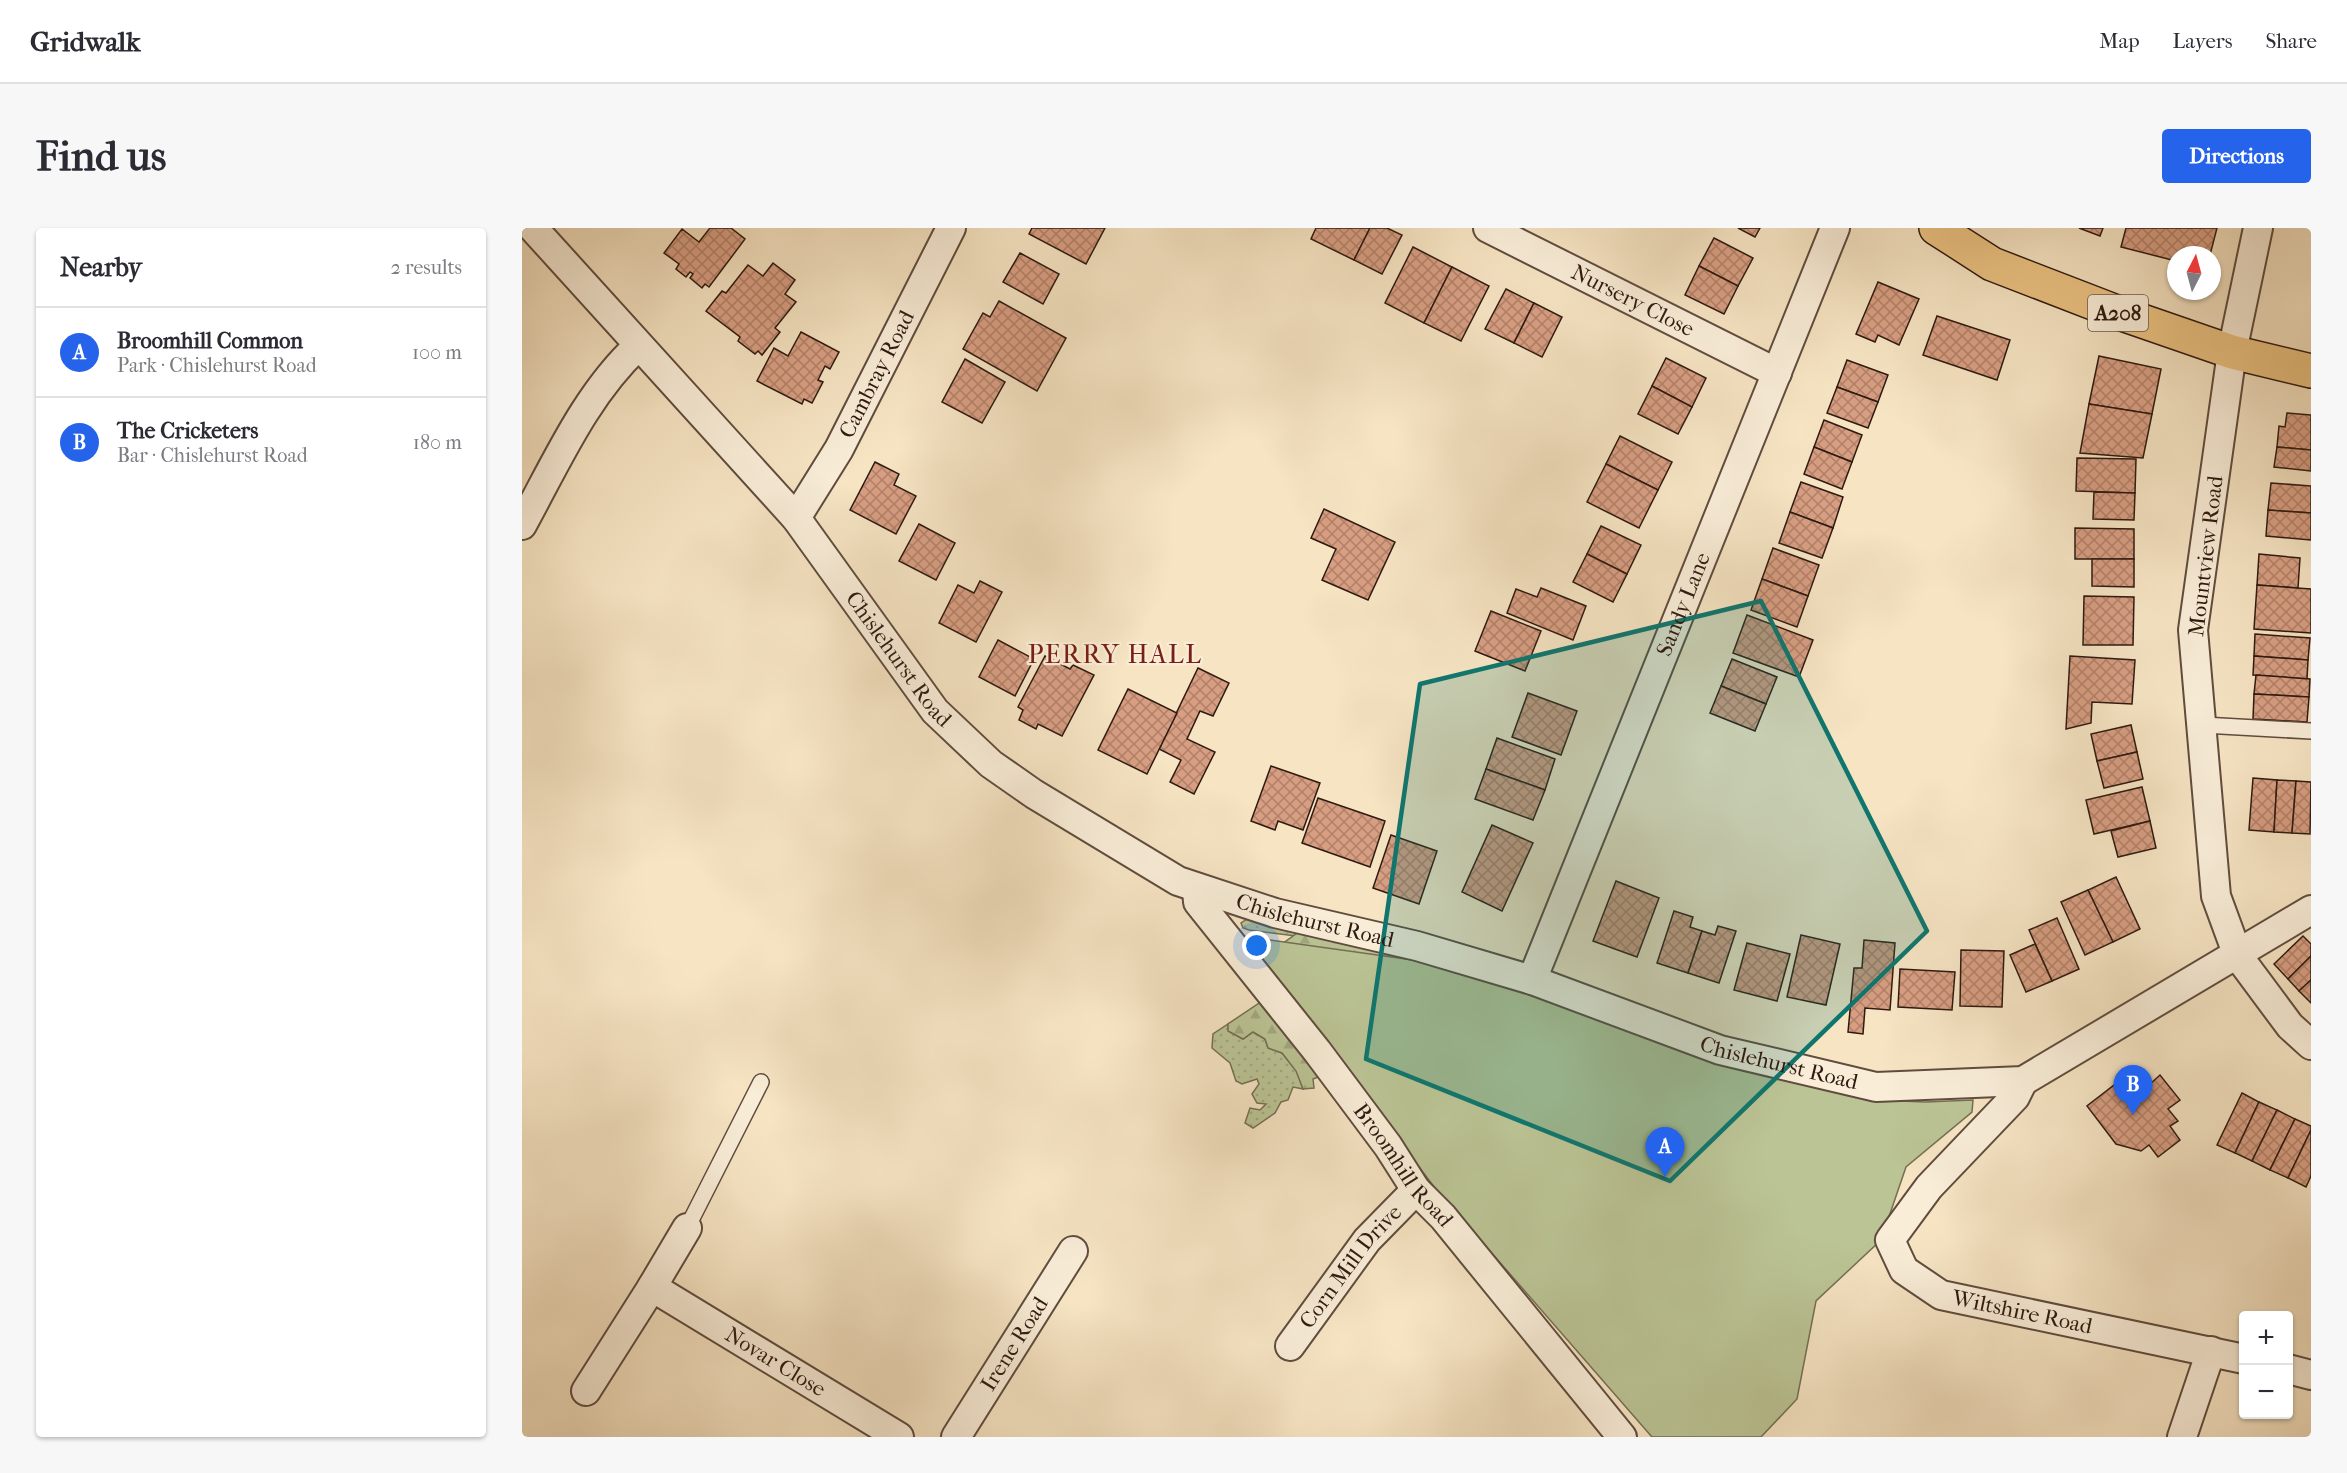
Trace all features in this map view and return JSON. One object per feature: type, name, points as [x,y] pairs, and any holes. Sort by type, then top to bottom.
[{"type":"main road","name":"A208","points":[[1936,228],[1992,264],[2119,313],[2232,352],[2311,371]]},
{"type":"street","name":"Chislehurst Road","points":[[533,228],[638,346],[677,384],[796,518],[935,711],[962,738],[991,764],[1034,794],[1159,871],[1197,888],[1275,913],[1417,946],[1532,980],[1720,1050],[1876,1087],[2023,1081],[2238,956],[2311,910]]},
{"type":"street","name":"Cambray Road","points":[[796,518],[838,449],[951,228]]},
{"type":"street","name":"Nursery Close","points":[[1488,228],[1776,372]]},
{"type":"street","name":"Sandy Lane","points":[[1532,980],[1834,228]]},
{"type":"street","name":"Mountview Road","points":[[2258,228],[2232,352],[2193,630],[2203,724],[2216,896],[2238,956],[2290,1026],[2311,1045]]},
{"type":"street","points":[[522,525],[582,416],[617,366],[638,346]]},
{"type":"street","name":"Broomhill Road","points":[[1197,888],[1198,903],[1317,1051],[1388,1146],[1416,1190],[1443,1217],[1614,1434]]},
{"type":"street","name":"Wiltshire Road","points":[[2023,1081],[2015,1097],[1929,1187],[1890,1240],[1904,1270],[1941,1295],[2239,1358]]},
{"type":"street","name":"Corn Mill Drive","points":[[1290,1346],[1367,1240],[1416,1190]]},
{"type":"street","points":[[586,1391],[687,1228]]},
{"type":"street","name":"Irene Road","points":[[956,1437],[1073,1251]]},
{"type":"street","name":"Novar Close","points":[[652,1287],[899,1437]]},
{"type":"street","points":[[2182,1437],[2211,1352]]},
{"type":"street","points":[[2293,1370],[2311,1375]]},
{"type":"lane","points":[[2203,724],[2311,731]]},
{"type":"lane","points":[[687,1228],[761,1082]]},
{"type":"highlighted area","points":[[1761,601],[1927,931],[1670,1181],[1366,1059],[1420,684]]},
{"type":"green space","points":[[1337,913],[1347,916],[1396,950],[1398,969],[1307,1059],[1321,1076],[1313,1079],[1314,1088],[1303,1089],[1296,1071],[1282,1053],[1268,1048],[1265,1039],[1253,1032],[1243,1039],[1228,1031],[1228,1024],[1262,1001],[1282,944],[1307,926]]},
{"type":"green space","points":[[1247,919],[1347,937],[1304,937],[1249,930],[1243,928],[1241,923]]},
{"type":"green space","points":[[1242,936],[1513,974],[1878,1100],[1925,1102],[1973,1100],[1972,1112],[1906,1167],[1881,1240],[1816,1301],[1797,1399],[1761,1437],[1652,1437],[1435,1188]]},
{"type":"green space","points":[[1228,1024],[1229,1031],[1243,1039],[1253,1032],[1265,1039],[1268,1048],[1282,1053],[1297,1071],[1303,1089],[1293,1087],[1288,1100],[1281,1102],[1275,1113],[1253,1128],[1245,1123],[1250,1108],[1260,1110],[1266,1104],[1257,1103],[1252,1094],[1259,1084],[1257,1079],[1242,1084],[1236,1081],[1230,1063],[1212,1048],[1213,1034]]},
{"type":"building","points":[[710,228],[731,228],[745,239],[709,287],[705,284],[702,288],[690,278],[693,274],[690,272],[686,277],[676,269],[679,264],[664,253],[682,229],[699,242]]},
{"type":"building","points":[[1032,228],[1105,228],[1086,264],[1029,234]]},
{"type":"building","points":[[1316,228],[1370,228],[1354,260],[1311,239]]},
{"type":"building","points":[[1370,228],[1387,228],[1402,235],[1382,274],[1354,260]]},
{"type":"building","points":[[1738,228],[1760,228],[1755,237]]},
{"type":"building","points":[[2079,228],[2103,228],[2100,236]]},
{"type":"building","points":[[2126,228],[2217,228],[2212,246],[2167,246],[2167,259],[2121,247]]},
{"type":"building","points":[[1714,238],[1753,258],[1738,286],[1699,266]]},
{"type":"building","points":[[1413,247],[1452,267],[1424,323],[1385,303]]},
{"type":"building","points":[[1020,253],[1059,274],[1043,304],[1003,282]]},
{"type":"building","points":[[773,263],[795,280],[785,294],[796,302],[775,328],[780,332],[762,355],[758,351],[755,354],[738,341],[740,337],[706,311],[722,291],[726,293],[748,265],[763,276]]},
{"type":"building","points":[[1699,266],[1738,286],[1724,314],[1685,295]]},
{"type":"building","points":[[1452,267],[1489,286],[1461,341],[1424,323]]},
{"type":"building","points":[[1878,282],[1919,299],[1899,345],[1878,335],[1875,342],[1856,334]]},
{"type":"building","points":[[1506,289],[1534,303],[1514,343],[1485,329]]},
{"type":"building","points":[[999,301],[1066,338],[1037,391],[963,349],[983,313],[990,317]]},
{"type":"building","points":[[1534,303],[1562,317],[1542,357],[1514,343]]},
{"type":"building","points":[[1937,316],[2010,340],[1997,380],[1923,355]]},
{"type":"building","points":[[801,332],[839,352],[830,369],[825,366],[818,380],[823,382],[812,403],[804,399],[802,404],[757,381],[774,348],[788,356]]},
{"type":"building","points":[[2099,356],[2161,369],[2152,414],[2089,404]]},
{"type":"building","points":[[1666,358],[1706,378],[1692,407],[1652,386]]},
{"type":"building","points":[[965,359],[1005,382],[982,423],[942,402]]},
{"type":"building","points":[[1847,360],[1888,375],[1878,402],[1837,387]]},
{"type":"building","points":[[1652,386],[1692,407],[1678,434],[1638,414]]},
{"type":"building","points":[[1837,387],[1878,402],[1868,428],[1827,413]]},
{"type":"building","points":[[2089,404],[2152,414],[2143,458],[2080,453]]},
{"type":"building","points":[[2287,413],[2311,415],[2311,450],[2277,447],[2279,426],[2285,427]]},
{"type":"building","points":[[1824,420],[1862,435],[1852,462],[1814,447]]},
{"type":"building","points":[[1620,436],[1672,462],[1658,490],[1606,464]]},
{"type":"building","points":[[1814,447],[1852,462],[1842,489],[1804,474]]},
{"type":"building","points":[[2277,447],[2311,450],[2311,471],[2274,467]]},
{"type":"building","points":[[2077,458],[2136,459],[2135,493],[2076,491]]},
{"type":"building","points":[[875,462],[899,474],[894,485],[916,496],[896,534],[850,510]]},
{"type":"building","points":[[1606,464],[1658,490],[1639,528],[1587,502]]},
{"type":"building","points":[[1801,482],[1843,497],[1833,528],[1790,512]]},
{"type":"building","points":[[2271,483],[2311,486],[2311,513],[2268,510]]},
{"type":"building","points":[[2094,492],[2135,493],[2134,520],[2093,519]]},
{"type":"building","points":[[1324,509],[1395,542],[1368,600],[1322,580],[1336,549],[1311,538]]},
{"type":"building","points":[[2268,510],[2311,513],[2311,540],[2266,536]]},
{"type":"building","points":[[1790,512],[1833,528],[1822,558],[1779,543]]},
{"type":"building","points":[[919,524],[955,543],[936,580],[899,561]]},
{"type":"building","points":[[1601,526],[1641,545],[1627,574],[1587,554]]},
{"type":"building","points":[[2075,528],[2134,529],[2134,559],[2075,559]]},
{"type":"building","points":[[1773,548],[1819,565],[1808,596],[1762,579]]},
{"type":"building","points":[[1587,554],[1627,574],[1613,602],[1573,582]]},
{"type":"building","points":[[2259,554],[2300,558],[2298,588],[2257,585]]},
{"type":"building","points":[[2092,559],[2134,559],[2134,587],[2092,586]]},
{"type":"building","points":[[1762,579],[1808,596],[1797,627],[1751,610]]},
{"type":"building","points":[[980,581],[1002,592],[976,642],[939,623],[958,585],[974,593]]},
{"type":"building","points":[[2257,585],[2311,589],[2311,633],[2254,629]]},
{"type":"building","points":[[1541,588],[1586,606],[1573,640],[1507,613],[1516,589],[1537,597]]},
{"type":"building","points":[[2084,596],[2134,597],[2133,645],[2083,645]]},
{"type":"building","points":[[1491,611],[1541,631],[1525,671],[1475,651]]},
{"type":"building","points":[[1747,615],[1813,640],[1799,677],[1733,653]]},
{"type":"building","points":[[2255,634],[2310,638],[2308,660],[2254,656]]},
{"type":"building","points":[[998,640],[1034,659],[1015,696],[979,677]]},
{"type":"building","points":[[1045,656],[1070,669],[1073,665],[1094,675],[1062,736],[1038,724],[1036,729],[1019,720],[1023,710],[1018,707]]},
{"type":"building","points":[[2070,656],[2135,660],[2132,704],[2092,702],[2091,723],[2066,729]]},
{"type":"building","points":[[2254,656],[2308,660],[2307,679],[2253,675]]},
{"type":"building","points":[[1732,659],[1777,677],[1766,704],[1721,686]]},
{"type":"building","points":[[1198,668],[1229,683],[1213,716],[1200,711],[1187,739],[1215,752],[1194,794],[1170,782],[1181,760],[1159,749]]},
{"type":"building","points":[[2256,675],[2310,679],[2309,697],[2254,694]]},
{"type":"building","points":[[1721,686],[1766,704],[1755,731],[1710,713]]},
{"type":"building","points":[[1128,689],[1177,713],[1147,774],[1098,750]]},
{"type":"building","points":[[1528,693],[1577,711],[1561,755],[1512,737]]},
{"type":"building","points":[[2254,694],[2309,697],[2307,722],[2253,719]]},
{"type":"building","points":[[2131,725],[2137,752],[2097,761],[2091,734]]},
{"type":"building","points":[[1497,738],[1555,759],[1545,790],[1486,769]]},
{"type":"building","points":[[2137,752],[2143,779],[2104,788],[2097,761]]},
{"type":"building","points":[[1271,766],[1320,783],[1303,830],[1278,821],[1275,830],[1251,821]]},
{"type":"building","points":[[1486,769],[1545,790],[1533,820],[1475,799]]},
{"type":"building","points":[[2253,778],[2277,780],[2274,832],[2249,830]]},
{"type":"building","points":[[2277,780],[2296,781],[2292,833],[2274,832]]},
{"type":"building","points":[[2296,781],[2311,782],[2310,834],[2292,833]]},
{"type":"building","points":[[2142,787],[2150,821],[2094,834],[2086,800]]},
{"type":"building","points":[[1318,798],[1385,821],[1370,867],[1302,843]]},
{"type":"building","points":[[2150,821],[2156,848],[2118,857],[2111,831]]},
{"type":"building","points":[[1492,825],[1533,843],[1502,911],[1462,892]]},
{"type":"building","points":[[1391,835],[1437,851],[1419,904],[1373,888]]},
{"type":"building","points":[[2116,877],[2140,929],[2113,942],[2088,890]]},
{"type":"building","points":[[1616,881],[1659,898],[1637,957],[1593,941]]},
{"type":"building","points":[[2088,890],[2113,942],[2085,955],[2061,902]]},
{"type":"building","points":[[1674,911],[1693,917],[1690,927],[1702,931],[1688,973],[1657,963]]},
{"type":"building","points":[[2057,918],[2079,969],[2052,981],[2029,930]]},
{"type":"building","points":[[1718,926],[1736,931],[1719,983],[1688,973],[1702,931],[1715,935]]},
{"type":"building","points":[[1801,935],[1840,944],[1826,1005],[1787,997]]},
{"type":"building","points":[[2303,936],[2311,944],[2311,956],[2288,979],[2274,964]]},
{"type":"building","points":[[1864,940],[1895,943],[1890,1010],[1865,1008],[1863,1034],[1848,1032],[1854,968],[1862,968]]},
{"type":"building","points":[[1747,943],[1790,954],[1777,1001],[1734,990]]},
{"type":"building","points":[[2035,944],[2052,981],[2026,992],[2010,955]]},
{"type":"building","points":[[1961,950],[2004,951],[2002,1007],[1960,1006]]},
{"type":"building","points":[[2311,956],[2311,980],[2299,991],[2288,979]]},
{"type":"building","points":[[1900,969],[1955,972],[1952,1010],[1898,1007]]},
{"type":"building","points":[[2311,980],[2311,1003],[2299,991]]},
{"type":"building","points":[[2136,1068],[2149,1085],[2160,1075],[2180,1100],[2168,1109],[2178,1121],[2170,1126],[2180,1140],[2158,1157],[2149,1145],[2141,1151],[2116,1144],[2087,1106]]},
{"type":"building","points":[[2242,1093],[2259,1102],[2235,1153],[2217,1145]]},
{"type":"building","points":[[2259,1102],[2277,1110],[2252,1161],[2235,1153]]},
{"type":"building","points":[[2277,1110],[2295,1119],[2270,1170],[2252,1161]]},
{"type":"building","points":[[2295,1119],[2311,1126],[2311,1130],[2288,1178],[2270,1170]]},
{"type":"building","points":[[2311,1130],[2311,1176],[2306,1187],[2288,1178]]},
{"type":"place","name":"The Cricketers","points":[[2133,1115]]},
{"type":"place","name":"Broomhill Common","points":[[1665,1177]]},
{"type":"district","name":"PERRY HALL","points":[[1115,654]]}]
